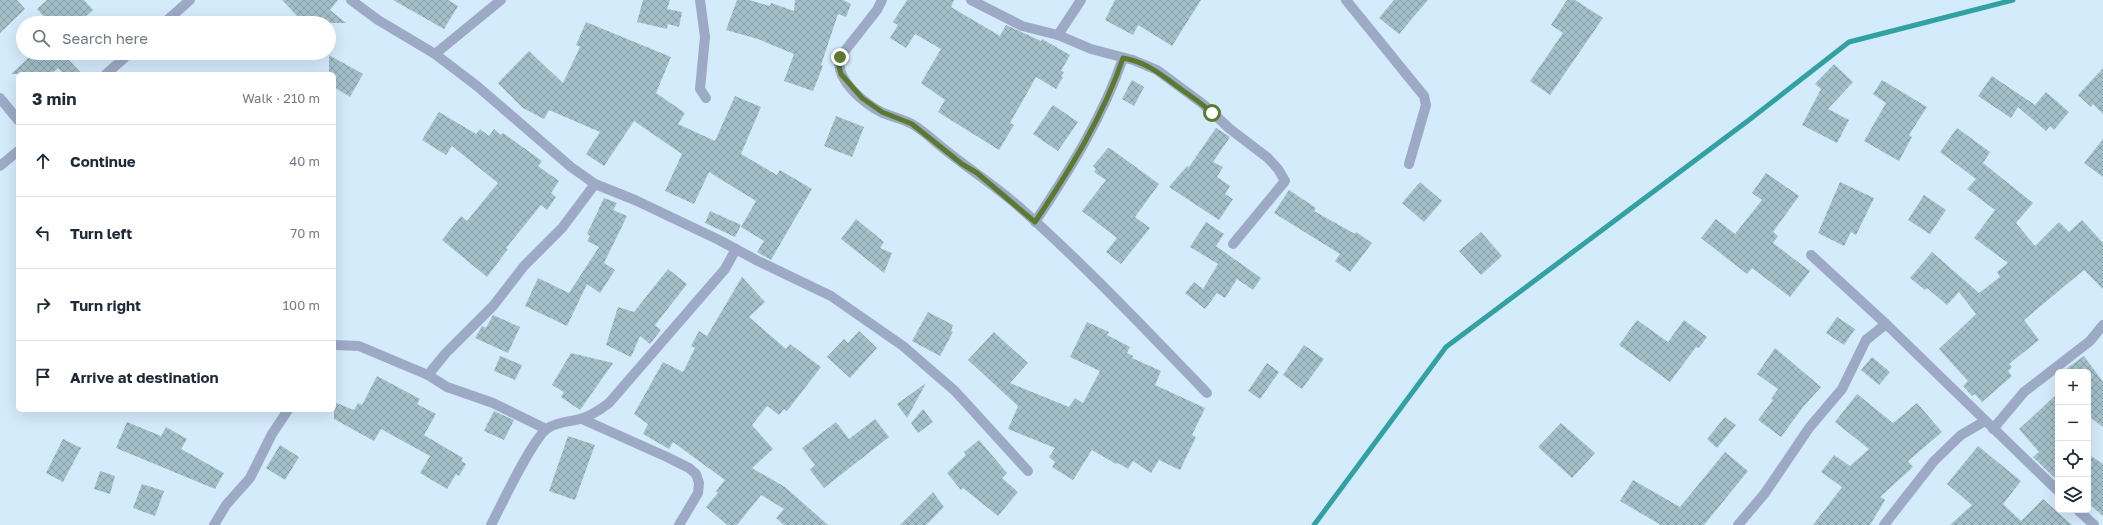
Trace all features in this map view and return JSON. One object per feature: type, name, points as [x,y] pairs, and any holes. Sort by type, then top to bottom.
[{"type":"street","points":[[172,16],[190,0]]},
{"type":"street","points":[[351,0],[378,20],[435,54],[477,86],[571,167],[595,184],[635,200],[831,296],[903,346],[955,391],[1028,471]]},
{"type":"street","points":[[435,54],[501,0]]},
{"type":"street","points":[[700,0],[705,37],[700,89],[706,98]]},
{"type":"street","points":[[882,0],[878,10],[840,57],[838,63],[847,83],[862,98],[882,112],[912,124],[921,130],[962,164],[977,173],[1035,222],[1127,310],[1207,393]]},
{"type":"street","points":[[971,0],[1022,26],[1058,35],[1091,49],[1132,60],[1157,70],[1203,104],[1230,129],[1268,158],[1284,178],[1283,184],[1233,244]]},
{"type":"street","points":[[1058,35],[1081,0]]},
{"type":"street","points":[[1346,0],[1424,96],[1426,105],[1409,164]]},
{"type":"street","points":[[1035,222],[1062,182],[1092,127],[1114,85],[1123,58]]},
{"type":"street","points":[[108,72],[122,60]]},
{"type":"street","points":[[0,98],[16,118]]},
{"type":"street","points":[[0,166],[16,153]]},
{"type":"street","points":[[428,375],[445,354],[493,306],[524,266],[562,228],[595,184]]},
{"type":"street","points":[[491,525],[536,441],[546,429],[556,424],[582,419],[595,413],[609,403],[725,269],[736,249]]},
{"type":"street","points":[[1811,255],[1886,324],[1985,422],[2055,488]]},
{"type":"street","points":[[1738,525],[1765,493],[1809,428],[1842,388],[1866,340],[1886,324]]},
{"type":"street","points":[[1993,429],[2024,392],[2090,341],[2103,325]]},
{"type":"street","points":[[336,345],[360,346],[428,375],[447,387],[493,403],[546,429]]},
{"type":"street","points":[[214,525],[226,505],[250,478],[272,434],[287,412]]},
{"type":"street","points":[[582,419],[667,457],[689,468],[696,474],[699,483],[698,493],[679,525]]},
{"type":"street","points":[[1884,525],[1934,461],[1961,435],[1985,422]]},
{"type":"street","points":[[2081,513],[2094,525]]},
{"type":"building","points":[[0,0],[17,0],[25,9],[0,33]]},
{"type":"building","points":[[47,0],[84,0],[93,10],[87,16],[44,16],[37,9]]},
{"type":"building","points":[[282,0],[338,0],[330,10],[346,23],[336,23],[336,16],[297,16]]},
{"type":"building","points":[[393,0],[448,0],[458,6],[444,29]]},
{"type":"building","points":[[643,0],[670,0],[667,9],[682,12],[679,27],[668,24],[667,29],[637,22]]},
{"type":"building","points":[[737,0],[749,0],[770,6],[771,3],[794,11],[795,0],[843,0],[851,4],[846,17],[838,14],[821,65],[823,66],[813,91],[784,81],[794,54],[758,39],[726,30]]},
{"type":"building","points":[[907,0],[954,0],[951,7],[1000,36],[1006,25],[1041,41],[1042,39],[1070,55],[1061,71],[1064,72],[1061,76],[1063,77],[1056,89],[1036,77],[1010,123],[1014,125],[999,150],[938,112],[945,100],[921,83],[941,49],[915,34],[906,48],[890,38],[898,25],[893,22]]},
{"type":"building","points":[[1115,0],[1201,0],[1172,46],[1138,25],[1133,35],[1105,20]]},
{"type":"building","points":[[1394,0],[1428,0],[1399,34],[1379,18]]},
{"type":"building","points":[[1567,0],[1575,0],[1603,18],[1550,95],[1530,81],[1563,33],[1551,25]]},
{"type":"building","points":[[586,22],[671,57],[656,93],[685,113],[678,124],[715,141],[735,96],[761,107],[741,154],[777,175],[780,170],[812,189],[771,260],[757,252],[764,241],[741,227],[756,201],[709,172],[694,204],[665,191],[682,154],[634,121],[604,166],[586,154],[600,132],[549,110],[544,119],[523,108],[498,83],[529,51],[563,83],[580,47],[576,45]]},
{"type":"building","points":[[336,59],[363,74],[350,97],[336,88],[336,72],[329,72],[329,60]]},
{"type":"building","points":[[26,60],[69,60],[80,72],[62,72],[58,68],[53,72],[16,72],[16,74],[11,74]]},
{"type":"building","points":[[1834,64],[1853,82],[1828,109],[1849,120],[1837,143],[1802,125],[1821,89],[1815,84]]},
{"type":"building","points":[[2103,68],[2103,114],[2093,104],[2091,107],[2078,95]]},
{"type":"building","points":[[1992,76],[2035,105],[2046,92],[2069,112],[2054,130],[2050,126],[2046,131],[2018,107],[2011,118],[1978,96]]},
{"type":"building","points":[[1132,80],[1144,87],[1134,106],[1122,99]]},
{"type":"building","points":[[1882,80],[1927,107],[1909,135],[1912,137],[1899,161],[1864,141],[1886,103],[1873,94]]},
{"type":"building","points":[[1053,105],[1078,122],[1058,151],[1033,134]]},
{"type":"building","points":[[439,112],[476,134],[480,129],[489,136],[494,129],[501,135],[503,133],[542,161],[538,166],[559,181],[551,193],[556,197],[547,210],[541,205],[506,248],[508,249],[487,277],[442,240],[461,216],[467,221],[498,183],[452,146],[446,155],[422,140]]},
{"type":"building","points":[[836,116],[864,127],[852,157],[824,146]]},
{"type":"building","points":[[1216,128],[1230,137],[1213,162],[1223,167],[1217,177],[1230,186],[1225,194],[1233,199],[1219,220],[1169,187],[1187,166],[1189,167]]},
{"type":"building","points":[[1957,128],[1990,152],[1983,163],[2033,203],[2016,223],[2035,246],[2059,222],[2069,232],[2082,220],[2103,243],[2103,289],[2084,270],[2024,320],[2039,340],[2009,364],[2012,367],[2008,371],[2012,376],[1982,402],[1975,394],[1972,396],[1963,386],[1968,381],[1939,349],[1976,314],[1959,292],[1947,305],[1927,288],[1925,290],[1910,278],[1932,252],[1979,293],[2000,277],[1997,272],[2008,263],[1974,238],[1995,210],[1967,189],[1976,179],[1940,152]]},
{"type":"building","points":[[2103,139],[2103,177],[2084,163]]},
{"type":"building","points":[[1108,148],[1159,184],[1135,217],[1150,228],[1121,264],[1106,252],[1117,238],[1082,211],[1106,180],[1094,172],[1096,169],[1093,166]]},
{"type":"building","points":[[1766,173],[1799,196],[1773,232],[1778,236],[1773,243],[1810,271],[1790,297],[1752,268],[1747,274],[1701,238],[1716,219],[1735,234],[1762,200],[1752,193]]},
{"type":"building","points":[[1420,182],[1442,201],[1424,222],[1402,203]]},
{"type":"building","points":[[1840,182],[1874,198],[1856,235],[1851,232],[1844,246],[1818,233]]},
{"type":"building","points":[[1289,190],[1316,208],[1314,211],[1355,234],[1356,232],[1372,243],[1350,272],[1335,261],[1340,254],[1274,213]]},
{"type":"building","points":[[1924,195],[1946,210],[1930,234],[1908,220]]},
{"type":"building","points":[[604,198],[617,203],[613,210],[627,216],[604,263],[615,270],[600,293],[587,284],[567,326],[525,306],[538,278],[569,293],[599,247],[587,241],[590,236],[587,234]]},
{"type":"building","points":[[710,211],[741,225],[735,237],[705,223]]},
{"type":"building","points":[[856,219],[884,242],[880,248],[892,253],[884,273],[841,239]]},
{"type":"building","points":[[1206,222],[1224,234],[1216,246],[1261,278],[1253,290],[1237,279],[1225,298],[1217,293],[1205,309],[1185,293],[1194,282],[1203,289],[1218,264],[1190,247]]},
{"type":"building","points":[[1481,232],[1502,256],[1481,275],[1459,251]]},
{"type":"building","points":[[668,269],[687,284],[655,325],[661,330],[650,344],[640,336],[631,357],[606,345],[618,307],[634,312]]},
{"type":"building","points":[[742,277],[765,302],[749,317],[786,349],[790,344],[821,367],[787,411],[784,409],[779,415],[767,406],[752,425],[773,449],[752,468],[785,487],[828,525],[784,525],[776,518],[784,509],[761,495],[737,525],[727,525],[706,507],[718,493],[716,491],[725,480],[673,442],[669,449],[643,434],[648,424],[634,414],[663,362],[683,372],[695,348],[691,346],[699,331],[707,336]]},
{"type":"building","points":[[928,312],[953,325],[951,331],[953,332],[940,356],[912,341]]},
{"type":"building","points":[[493,315],[520,327],[508,353],[475,338],[482,326],[486,328]]},
{"type":"building","points":[[1837,317],[1855,329],[1844,345],[1826,333]]},
{"type":"building","points":[[1637,320],[1668,342],[1684,320],[1707,337],[1699,348],[1696,347],[1670,382],[1619,345]]},
{"type":"building","points":[[1087,322],[1109,332],[1107,335],[1130,347],[1127,353],[1133,356],[1132,358],[1161,371],[1155,385],[1205,408],[1192,435],[1196,437],[1180,470],[1159,460],[1151,473],[1133,461],[1128,469],[1092,450],[1073,480],[1052,467],[1055,462],[1049,457],[1055,448],[1008,429],[1018,406],[968,360],[994,332],[1028,363],[1010,383],[1069,407],[1075,398],[1083,403],[1100,371],[1070,357]]},
{"type":"building","points":[[859,331],[877,348],[850,378],[827,357],[844,339],[848,343]]},
{"type":"building","points":[[1304,345],[1324,359],[1302,389],[1283,375]]},
{"type":"building","points":[[1775,348],[1821,387],[1803,407],[1781,437],[1758,420],[1773,400],[1771,399],[1778,389],[1757,374]]},
{"type":"building","points":[[571,353],[613,363],[580,410],[561,397],[564,392],[552,385]]},
{"type":"building","points":[[500,356],[522,365],[515,380],[494,371]]},
{"type":"building","points":[[2084,356],[2103,382],[2103,427],[2091,418],[2091,369],[2066,369]]},
{"type":"building","points":[[1872,357],[1890,372],[1879,385],[1861,370]]},
{"type":"building","points":[[1267,363],[1279,372],[1260,399],[1248,391]]},
{"type":"building","points":[[377,376],[420,399],[417,404],[436,414],[424,435],[463,458],[461,461],[466,464],[459,476],[456,474],[447,489],[420,473],[430,456],[381,429],[374,441],[334,419],[336,403],[354,410],[358,403],[362,405]]},
{"type":"building","points":[[926,383],[907,418],[897,404]]},
{"type":"building","points":[[1857,394],[1893,423],[1917,403],[1942,432],[1908,461],[1913,467],[1880,497],[1885,500],[1870,525],[1813,525],[1842,487],[1821,472],[1834,455],[1850,466],[1869,449],[1835,422]]},
{"type":"building","points":[[2055,396],[2055,478],[2033,457],[2039,452],[2019,429]]},
{"type":"building","points":[[923,409],[933,422],[918,433],[911,423]]},
{"type":"building","points":[[494,411],[514,420],[504,440],[484,431]]},
{"type":"building","points":[[1725,417],[1736,425],[1717,448],[1707,439]]},
{"type":"building","points":[[875,419],[889,437],[824,488],[810,470],[815,465],[802,448],[836,422],[849,439]]},
{"type":"building","points":[[127,422],[161,436],[166,427],[187,439],[181,449],[224,473],[215,489],[116,448]]},
{"type":"building","points":[[1561,423],[1595,453],[1572,478],[1538,447]]},
{"type":"building","points":[[568,436],[595,445],[575,500],[549,491]]},
{"type":"building","points":[[63,439],[81,448],[63,482],[46,473]]},
{"type":"building","points":[[979,440],[1007,473],[1002,478],[1018,492],[998,516],[963,488],[961,490],[947,473],[966,455],[964,452]]},
{"type":"building","points":[[280,445],[299,457],[285,480],[266,468]]},
{"type":"building","points":[[1978,446],[2021,481],[2003,504],[2021,521],[2043,499],[2055,510],[2055,513],[2059,513],[2072,525],[1950,525],[1972,505],[1947,484]]},
{"type":"building","points":[[1725,452],[1748,471],[1704,525],[1661,525],[1620,501],[1633,480],[1680,507]]},
{"type":"building","points":[[2091,456],[2103,464],[2103,516],[2091,506]]},
{"type":"building","points":[[100,471],[115,476],[110,494],[94,489]]},
{"type":"building","points":[[142,484],[164,491],[155,516],[133,508]]},
{"type":"building","points":[[933,492],[944,507],[926,525],[900,525]]},
{"type":"waterway","points":[[1314,525],[1446,347],[1749,120],[1849,42],[2013,0]]},
{"type":"route","points":[[840,57],[838,63],[841,74],[847,83],[862,98],[882,112],[912,124],[921,130],[962,164],[977,173],[1016,204],[1035,222],[1062,182],[1092,127],[1114,85],[1123,58],[1157,70],[1203,104],[1212,113]]}]
